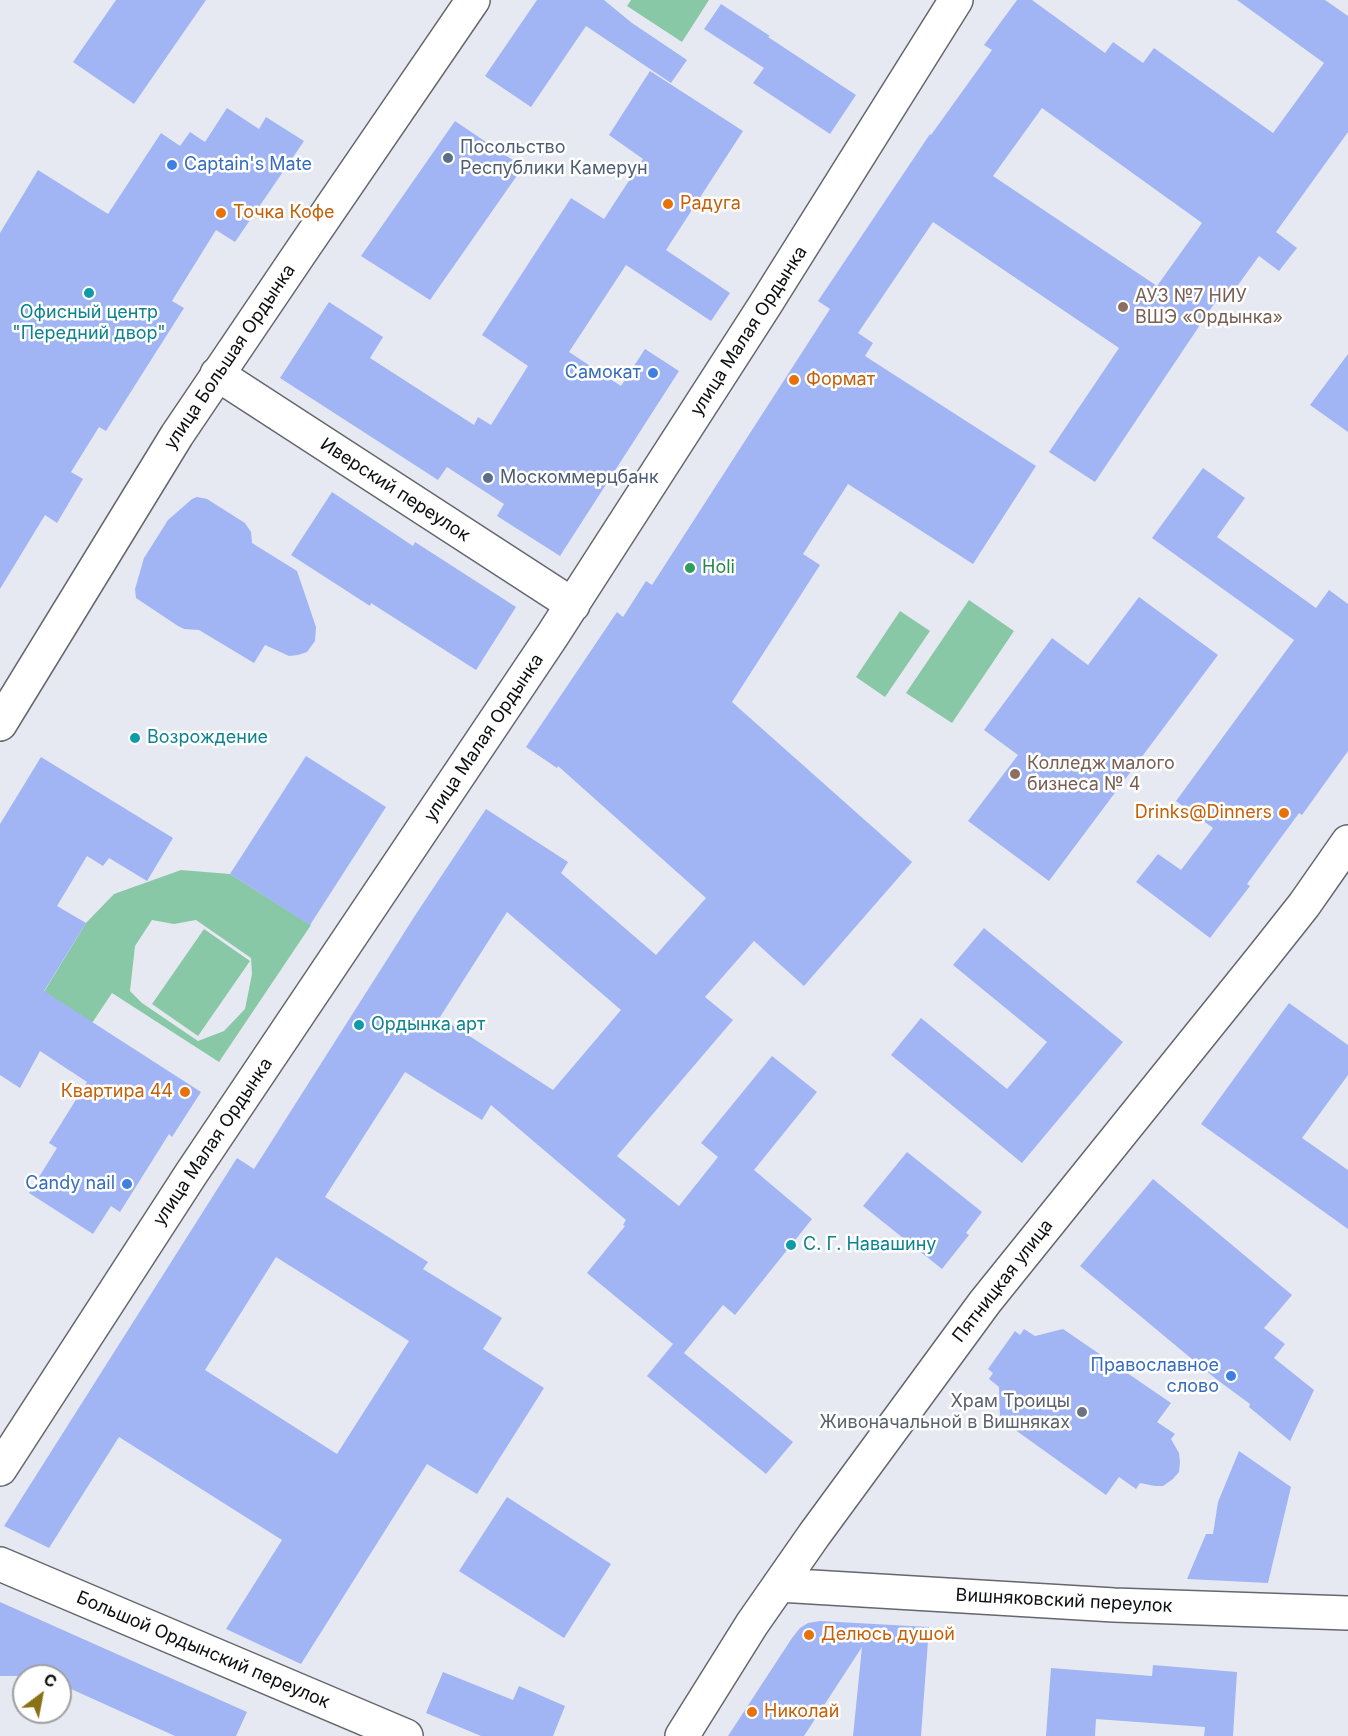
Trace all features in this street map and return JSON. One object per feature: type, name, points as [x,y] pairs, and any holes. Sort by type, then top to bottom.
[{"type":"street","name":"улица Большая Ордынка","points":[[0,724],[177,435],[473,0]]},
{"type":"street","name":"улица Малая Ордынка","points":[[0,1469],[191,1174],[573,605],[956,0]]},
{"type":"street","name":"Иверский переулок","points":[[217,374],[573,605]]},
{"type":"street","name":"Пятницкая улица","points":[[682,1736],[779,1585],[985,1302],[1256,966],[1304,905],[1348,842]]},
{"type":"street","name":"Большой Ордынский переулок","points":[[0,1564],[406,1736]]},
{"type":"street","name":"Вишняковский переулок","points":[[779,1585],[1114,1605],[1348,1613]]},
{"type":"green space","points":[[631,0],[709,0],[682,42],[627,6]]},
{"type":"green space","points":[[969,600],[1014,631],[952,723],[906,693]]},
{"type":"green space","points":[[900,611],[930,631],[885,697],[856,677]]},
{"type":"green space","points":[[181,870],[230,874],[311,925],[219,1062],[112,993],[92,1023],[42,995],[86,923],[114,894]],"holes":[[[152,920],[174,924],[196,920],[251,958],[252,974],[245,1009],[224,1031],[198,1041],[142,1003],[130,991],[135,946]]]},
{"type":"green space","points":[[204,929],[250,961],[198,1036],[152,1004]]},
{"type":"building","points":[[116,0],[206,0],[134,104],[73,62]]},
{"type":"building","points":[[537,0],[604,0],[632,23],[687,60],[671,83],[586,26],[531,107],[485,76]]},
{"type":"building","points":[[1017,0],[1032,0],[1105,53],[1113,42],[1143,63],[1154,48],[1273,133],[1324,63],[1237,0],[1325,0],[1348,16],[1348,132],[1276,232],[1297,248],[1279,271],[1259,256],[1225,303],[1218,298],[1095,482],[1049,452],[1119,348],[933,222],[858,333],[873,343],[865,356],[1036,466],[973,564],[848,484],[803,554],[820,565],[732,702],[912,862],[804,986],[754,941],[705,997],[733,1020],[617,1156],[679,1206],[718,1157],[701,1143],[772,1056],[817,1092],[754,1170],[812,1219],[735,1315],[723,1305],[684,1353],[793,1442],[766,1474],[647,1376],[673,1344],[587,1273],[625,1226],[623,1225],[626,1220],[491,1105],[482,1120],[405,1072],[325,1197],[428,1262],[423,1269],[502,1318],[483,1349],[544,1388],[477,1494],[427,1464],[301,1664],[226,1629],[282,1540],[119,1437],[49,1548],[4,1526],[237,1158],[254,1169],[416,914],[486,809],[568,862],[561,873],[656,955],[706,898],[558,766],[557,768],[526,747],[617,612],[623,617],[646,581],[652,585],[830,309],[818,301],[930,134],[992,50],[984,45]],"holes":[[[1042,108],[1202,223],[1157,286],[993,176]],[[507,912],[621,1010],[553,1090],[440,1017]],[[276,1257],[409,1341],[337,1454],[205,1370]]]},
{"type":"building","points":[[721,4],[856,95],[830,134],[753,83],[764,68],[704,29]]},
{"type":"building","points":[[650,71],[743,131],[666,250],[730,293],[711,321],[626,265],[569,352],[621,386],[645,349],[679,371],[560,556],[497,516],[504,504],[447,467],[438,480],[280,378],[329,302],[383,337],[370,358],[474,425],[478,417],[491,425],[528,366],[482,335],[571,198],[604,219],[643,159],[609,135]]},
{"type":"building","points":[[227,108],[259,129],[266,117],[304,141],[235,242],[216,230],[172,301],[184,308],[106,431],[99,427],[71,472],[83,479],[57,523],[45,515],[0,589],[0,233],[38,170],[108,214],[161,133],[180,146],[190,132],[205,142]]},
{"type":"building","points":[[455,121],[523,167],[430,300],[361,256]]},
{"type":"building","points":[[1348,354],[1348,432],[1310,405]]},
{"type":"building","points":[[1203,468],[1245,498],[1217,537],[1316,608],[1329,590],[1348,604],[1348,751],[1302,815],[1299,813],[1247,884],[1250,886],[1210,938],[1136,882],[1158,854],[1181,870],[1213,828],[1176,801],[1294,640],[1152,538]]},
{"type":"building","points":[[332,492],[413,546],[415,542],[516,607],[476,670],[291,555]]},
{"type":"building","points":[[197,497],[207,499],[245,523],[251,532],[252,543],[297,571],[316,627],[315,641],[307,652],[289,656],[265,645],[254,663],[199,630],[184,629],[178,626],[136,598],[135,589],[144,558],[168,520]]},
{"type":"building","points":[[1139,597],[1218,655],[1049,881],[968,821],[1018,755],[984,730],[1052,638],[1088,665]]},
{"type":"building","points":[[306,756],[386,807],[310,925],[230,874]]},
{"type":"building","points":[[41,757],[173,838],[147,881],[109,858],[103,866],[87,856],[57,906],[86,923],[44,991],[201,1092],[172,1137],[169,1134],[120,1212],[111,1206],[93,1234],[29,1193],[57,1148],[49,1143],[87,1082],[40,1051],[20,1088],[0,1075],[0,824]]},
{"type":"building","points":[[984,928],[1123,1042],[1022,1163],[891,1055],[921,1018],[1007,1089],[1047,1042],[953,965]]},
{"type":"building","points":[[1289,1003],[1348,1045],[1348,1075],[1302,1138],[1348,1170],[1348,1229],[1201,1124]]},
{"type":"building","points":[[907,1152],[982,1212],[966,1233],[969,1235],[942,1269],[863,1206]]},
{"type":"building","points":[[1153,1179],[1292,1295],[1264,1328],[1285,1344],[1274,1358],[1314,1390],[1290,1441],[1249,1407],[1250,1404],[1216,1379],[1080,1266]]},
{"type":"building","name":"Храм Троицы Живоначальной в Вишняках","points":[[1024,1329],[1035,1336],[1063,1329],[1171,1403],[1157,1422],[1175,1434],[1171,1439],[1179,1453],[1180,1462],[1179,1472],[1173,1479],[1163,1486],[1140,1483],[1136,1489],[1119,1477],[1106,1495],[1000,1419],[999,1387],[989,1379],[993,1373],[988,1369],[1015,1331],[1020,1335]]},
{"type":"building","points":[[1239,1451],[1291,1487],[1268,1583],[1187,1579],[1206,1534],[1213,1534],[1218,1502]]},
{"type":"building","points":[[507,1497],[611,1564],[564,1638],[459,1571]]},
{"type":"building","points":[[0,1602],[247,1712],[236,1736],[175,1736],[72,1689],[72,1664],[12,1664],[12,1676],[0,1676]]},
{"type":"building","points":[[820,1621],[929,1627],[921,1736],[853,1736],[862,1647],[804,1736],[728,1736],[800,1628],[808,1623]]},
{"type":"building","points":[[1153,1665],[1237,1672],[1233,1736],[1204,1736],[1205,1727],[1096,1719],[1095,1736],[1046,1736],[1051,1668],[1152,1676]]},
{"type":"building","points":[[443,1672],[513,1700],[519,1686],[565,1706],[553,1736],[481,1736],[426,1713]]},
{"type":"place","name":"Посольство Республики Камерун","points":[[448,158]]},
{"type":"place","name":"Captain's Mate","points":[[172,165]]},
{"type":"place","name":"Радуга","points":[[668,204]]},
{"type":"place","name":"Точка Кофе","points":[[221,213]]},
{"type":"place","name":"Офисный центр \"Передний двор\"","points":[[89,293]]},
{"type":"place","name":"АУЗ №7 НИУ ВШЭ «Ордынка»","points":[[1123,307]]},
{"type":"place","name":"Самокат","points":[[653,373]]},
{"type":"place","name":"Формат","points":[[794,380]]},
{"type":"place","name":"Москоммерцбанк","points":[[488,478]]},
{"type":"place","name":"Holi","points":[[690,568]]},
{"type":"place","name":"Возрождение","points":[[135,738]]},
{"type":"place","name":"Колледж малого бизнеса № 4","points":[[1015,774]]},
{"type":"place","name":"Drinks@Dinners","points":[[1284,813]]},
{"type":"place","name":"Ордынка арт","points":[[359,1025]]},
{"type":"place","name":"Квартира 44","points":[[185,1092]]},
{"type":"place","name":"Candy nail","points":[[127,1184]]},
{"type":"place","name":"С. Г. Навашину","points":[[791,1245]]},
{"type":"place","name":"Православное слово","points":[[1231,1376]]},
{"type":"place","name":"Храм Троицы Живоначальной в Вишняках","points":[[1082,1412]]},
{"type":"place","name":"Делюсь душой","points":[[809,1635]]},
{"type":"place","name":"Николай","points":[[752,1712]]}]
